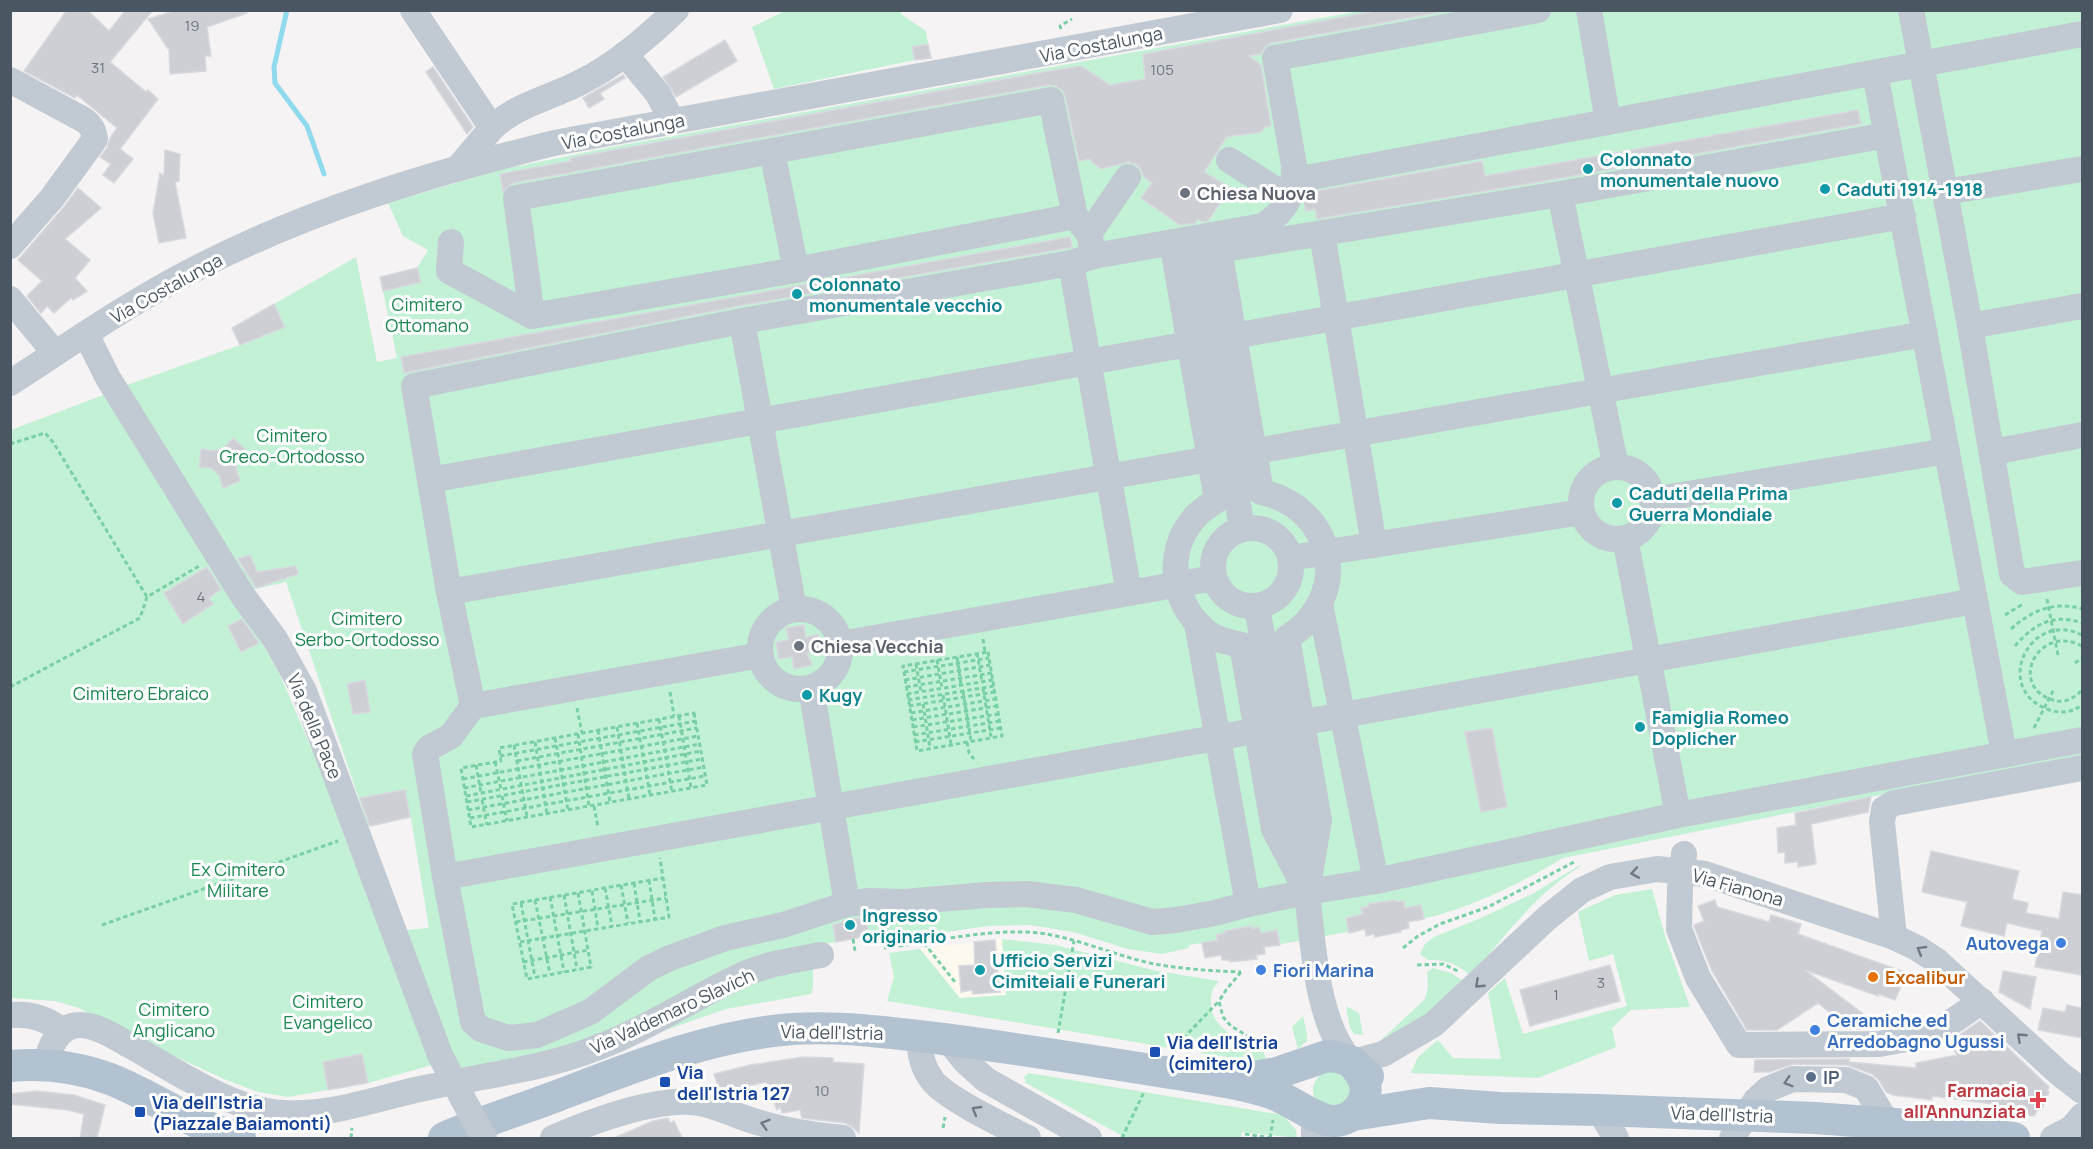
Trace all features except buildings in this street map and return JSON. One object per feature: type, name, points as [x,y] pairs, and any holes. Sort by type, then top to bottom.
[{"type":"main road","name":"Via dell'Istria","points":[[443,1138],[644,1063],[695,1047],[743,1035],[794,1029],[847,1029],[934,1038],[1228,1082],[1277,1096],[1312,1125],[1323,1120],[1347,1119],[1344,1127]]},
{"type":"main road","name":"Via dell'Istria","points":[[1228,1082],[1276,1073],[1315,1062],[1327,1056],[1352,1062],[1371,1080],[1392,1092],[1429,1103],[1500,1108],[1599,1110],[1739,1127],[1887,1123],[2014,1138]]},
{"type":"main road","points":[[1312,1125],[1300,1089],[1305,1073],[1315,1062]]},
{"type":"main road","points":[[1344,1127],[1362,1103],[1366,1087],[1352,1062]]},
{"type":"main road","points":[[10,1066],[46,1065],[87,1071],[112,1080],[193,1120],[240,1138]]},
{"type":"main road","points":[[147,1098],[215,1138]]},
{"type":"main road","name":"Via dell'Istria","points":[[1344,1127],[1429,1103]]},
{"type":"street","points":[[413,10],[492,128]]},
{"type":"street","points":[[459,167],[492,128],[508,115],[532,102],[551,97],[584,81],[625,54],[676,10]]},
{"type":"street","name":"Via Costalunga","points":[[10,382],[149,294],[234,250],[353,201],[459,167],[554,143],[1280,10]]},
{"type":"street","points":[[451,242],[449,271],[532,316],[796,270],[1083,242],[1184,240],[1263,226],[1278,215],[1292,189],[1294,165],[1275,58],[1538,10]]},
{"type":"street","points":[[1589,10],[1608,122]]},
{"type":"street","points":[[1911,10],[1993,452],[2012,574],[2022,582],[2082,573]]},
{"type":"street","points":[[1229,160],[1292,189],[1608,122],[2082,34]]},
{"type":"street","points":[[625,54],[658,94],[672,121]]},
{"type":"street","points":[[1875,72],[2004,753]]},
{"type":"street","points":[[10,80],[90,124],[95,132],[95,139],[52,198],[10,246]]},
{"type":"street","points":[[532,316],[516,198],[1051,100],[1083,242],[1089,362],[1130,593]]},
{"type":"street","points":[[1352,1062],[1339,1047],[1325,1014],[1312,938],[1307,892],[1319,820],[1242,645],[1225,642],[1197,624],[1184,606],[1176,584],[1175,566],[1178,545],[1196,516],[1217,500],[1231,455],[1212,340],[1219,250],[1560,194],[1887,135]]},
{"type":"street","points":[[772,151],[796,270]]},
{"type":"street","points":[[1945,192],[2082,169]]},
{"type":"street","points":[[473,706],[449,592],[414,386],[742,321],[1083,242],[1128,177]]},
{"type":"street","points":[[1560,194],[1616,467]]},
{"type":"street","points":[[430,480],[1903,216]]},
{"type":"street","points":[[1322,234],[1374,545]]},
{"type":"street","points":[[1184,240],[1212,340],[1242,528]]},
{"type":"street","points":[[10,300],[56,353]]},
{"type":"street","points":[[1970,326],[2082,306]]},
{"type":"street","points":[[742,321],[794,609]]},
{"type":"street","name":"Via della Pace","points":[[86,334],[114,388],[243,596],[275,639],[304,691],[440,1055],[484,1138]]},
{"type":"street","points":[[449,592],[1925,334]]},
{"type":"street","points":[[1993,452],[2082,435]]},
{"type":"street","points":[[1652,500],[1947,451]]},
{"type":"street","points":[[1231,455],[1261,492],[1289,502],[1304,512],[1317,528],[1327,552],[1326,589],[1320,604],[1308,622],[1287,638],[1279,727],[1274,829],[1307,892]]},
{"type":"street","points":[[1616,467],[1638,475],[1647,484],[1652,500],[1651,513],[1646,524],[1636,534],[1625,538],[1602,536],[1587,523],[1582,512],[1581,499],[1588,481],[1598,473],[1616,467]]},
{"type":"street","points":[[1290,558],[1582,512]]},
{"type":"street","points":[[1242,528],[1264,529],[1275,535],[1285,545],[1290,558],[1291,569],[1282,593],[1274,600],[1257,607],[1243,606],[1229,600],[1222,594],[1214,578],[1214,557],[1217,548],[1224,539],[1242,528]]},
{"type":"street","points":[[1625,538],[1678,815]]},
{"type":"street","points":[[840,644],[1214,578]]},
{"type":"street","points":[[446,877],[1975,601]]},
{"type":"street","points":[[1320,604],[1376,881]]},
{"type":"street","points":[[1257,607],[1279,727]]},
{"type":"street","points":[[794,609],[811,610],[824,616],[835,628],[840,644],[840,656],[834,671],[824,681],[811,688],[800,689],[781,684],[767,671],[760,655],[763,634],[771,621],[781,613],[794,609]]},
{"type":"street","points":[[1197,624],[1248,904]]},
{"type":"street","points":[[760,655],[473,706],[451,736],[429,748],[425,754],[446,877],[473,1022],[481,1029],[509,1038],[537,1035],[590,1012],[649,968],[670,958],[725,938],[783,925],[847,904],[869,901],[904,902],[986,894],[1027,894],[1076,900],[1152,922],[1176,920],[1215,914],[1248,904],[1307,892],[1376,881],[1678,815],[2082,740]]},
{"type":"street","points":[[811,688],[847,904]]},
{"type":"street","points":[[1894,937],[1882,822],[1884,809],[1894,803],[2082,768]]},
{"type":"street","points":[[1683,863],[1679,929],[1698,978],[1739,1045],[1878,1044],[1934,1034],[1982,1000]]},
{"type":"street","name":"Via Fianona","points":[[1352,1062],[1383,1054],[1434,1024],[1547,918],[1582,890],[1610,877],[1683,863],[1705,874],[1894,937],[1917,948],[1937,960],[2060,1074],[2082,1091]]},
{"type":"street","name":"Via Valdemaro Slavich","points":[[63,1031],[80,1025],[96,1028],[218,1094],[243,1105],[280,1113],[308,1113],[343,1108],[419,1089],[458,1091],[595,1049],[634,1032],[744,974],[785,962],[821,955]]},
{"type":"street","points":[[1315,1062],[1325,1014]]},
{"type":"street","points":[[10,1015],[42,1018],[63,1031],[57,1036],[49,1051],[46,1065]]},
{"type":"street","points":[[1028,1138],[933,1083],[922,1060],[934,1038],[986,1080],[1089,1138]]},
{"type":"street","points":[[1008,1093],[1003,1084],[1004,1062],[1010,1055],[1021,1050]]},
{"type":"street","points":[[553,1138],[651,1104],[680,1101],[704,1104],[799,1134],[843,1138]]},
{"type":"street","points":[[1599,1110],[1616,1138]]},
{"type":"street","points":[[2053,1138],[2072,1128],[2082,1116]]},
{"type":"path","points":[[1062,35],[1060,26],[1072,18]]},
{"type":"path","points":[[10,444],[45,433],[53,442],[147,597]]},
{"type":"path","points":[[10,687],[140,618],[147,597],[202,564]]},
{"type":"path","points":[[2043,580],[2058,655]]},
{"type":"path","points":[[2011,629],[2023,618],[2049,607],[2066,606],[2082,609]]},
{"type":"path","points":[[2015,646],[2026,633],[2039,624],[2051,620],[2070,619],[2082,623]]},
{"type":"path","points":[[2082,635],[2076,632],[2053,630],[2033,641],[2020,664],[2023,689],[2029,698],[2057,712],[2069,712],[2082,705]]},
{"type":"path","points":[[2082,646],[2068,640],[2055,641],[2044,646],[2030,666],[2031,678],[2036,690],[2048,699],[2059,702],[2071,699],[2082,690]]},
{"type":"path","points":[[988,652],[1002,736],[917,751],[903,666],[957,657],[988,652]]},
{"type":"path","points":[[977,653],[991,738]]},
{"type":"path","points":[[957,657],[971,742]]},
{"type":"path","points":[[904,672],[989,658]]},
{"type":"path","points":[[937,660],[952,745]]},
{"type":"path","points":[[2075,663],[2082,660]]},
{"type":"path","points":[[916,664],[930,748]]},
{"type":"path","points":[[905,680],[990,665]]},
{"type":"path","points":[[906,687],[992,673]]},
{"type":"path","points":[[907,694],[993,680]]},
{"type":"path","points":[[908,700],[994,686]]},
{"type":"path","points":[[2033,726],[2054,689]]},
{"type":"path","points":[[909,706],[995,692]]},
{"type":"path","points":[[911,713],[996,699]]},
{"type":"path","points":[[912,720],[997,706]]},
{"type":"path","points":[[694,713],[707,785],[471,828],[461,768],[501,761],[499,748],[659,719],[694,713]]},
{"type":"path","points":[[913,727],[999,714]]},
{"type":"path","points":[[679,716],[691,788]]},
{"type":"path","points":[[659,719],[672,792]]},
{"type":"path","points":[[500,756],[696,720]]},
{"type":"path","points":[[914,735],[1000,721]]},
{"type":"path","points":[[637,723],[650,796]]},
{"type":"path","points":[[617,727],[629,800]]},
{"type":"path","points":[[517,761],[697,728]]},
{"type":"path","points":[[915,742],[1001,728]]},
{"type":"path","points":[[598,730],[610,803]]},
{"type":"path","points":[[578,734],[589,806]]},
{"type":"path","points":[[463,779],[698,736]]},
{"type":"path","points":[[555,738],[568,810]]},
{"type":"path","points":[[535,741],[547,814]]},
{"type":"path","points":[[464,788],[700,744]]},
{"type":"path","points":[[514,745],[527,818]]},
{"type":"path","points":[[466,796],[701,751]]},
{"type":"path","points":[[467,802],[702,759]]},
{"type":"path","points":[[495,762],[507,821]]},
{"type":"path","points":[[476,765],[487,825]]},
{"type":"path","points":[[468,810],[704,767]]},
{"type":"path","points":[[470,818],[705,776]]},
{"type":"path","points":[[102,926],[345,838]]},
{"type":"path","points":[[519,942],[669,917],[657,839]]},
{"type":"path","points":[[1403,948],[1418,936],[1440,924],[1488,907],[1581,859]]},
{"type":"path","points":[[578,893],[591,967],[527,979],[512,904],[663,878]]},
{"type":"path","points":[[649,880],[655,919]]},
{"type":"path","points":[[634,883],[640,921]]},
{"type":"path","points":[[621,885],[628,923]]},
{"type":"path","points":[[605,888],[612,926]]},
{"type":"path","points":[[592,890],[598,928]]},
{"type":"path","points":[[564,895],[577,969]]},
{"type":"path","points":[[550,897],[564,972]]},
{"type":"path","points":[[516,922],[666,898]]},
{"type":"path","points":[[535,900],[550,974]]},
{"type":"path","points":[[521,903],[535,977]]},
{"type":"path","points":[[884,948],[1016,932],[1074,941],[1154,963],[1194,970],[1241,972],[1219,1001],[1169,1054]]},
{"type":"path","points":[[853,939],[855,951]]},
{"type":"path","points":[[1058,1037],[1074,941]]},
{"type":"path","points":[[924,943],[955,982]]},
{"type":"path","points":[[523,962],[588,950]]},
{"type":"path","points":[[1418,965],[1443,964]]},
{"type":"path","points":[[1219,1001],[1222,1017],[1231,1026],[1271,1050]]},
{"type":"path","points":[[1122,1138],[1146,1088]]},
{"type":"path","points":[[1245,1134],[1272,1138],[1273,1119]]},
{"type":"shaded area","points":[[1002,939],[1007,995],[960,998],[920,949]]},
{"type":"green space","points":[[785,11],[900,11],[926,31],[928,44],[912,48],[915,60],[774,89],[752,27]]},
{"type":"green space","points":[[1360,11],[2082,11],[2082,755],[1563,858],[1489,897],[1409,922],[1409,928],[1401,932],[1375,937],[1374,934],[1366,936],[1364,929],[1264,947],[1265,954],[1257,955],[1257,959],[1230,962],[1230,960],[1222,960],[1221,955],[1205,958],[1202,943],[1162,954],[1128,949],[1073,932],[1030,925],[989,926],[888,940],[884,933],[813,946],[574,1047],[457,1069],[406,930],[429,928],[411,818],[368,826],[286,582],[247,591],[124,386],[240,345],[232,328],[356,257],[377,362],[397,358],[380,277],[417,268],[428,250],[403,236],[388,203],[500,170],[612,147]]},
{"type":"green space","points":[[106,394],[247,616],[280,675],[320,768],[432,1065],[368,1083],[288,1097],[258,1092],[224,1079],[150,1045],[79,1008],[55,1001],[11,998],[11,430]]},
{"type":"green space","points":[[1580,865],[1535,902],[1471,976],[1451,963],[1428,960],[1420,954],[1425,944],[1434,937],[1534,893]]},
{"type":"green space","points":[[1652,889],[1665,936],[1690,1007],[1631,1010],[1612,1028],[1616,1047],[1538,1078],[1411,1073],[1418,1057],[1438,1040],[1453,1058],[1501,1059],[1488,993],[1505,978],[1523,1034],[1627,1006],[1613,954],[1589,961],[1578,912],[1615,895]]},
{"type":"green space","points":[[1002,939],[1055,945],[1157,971],[1219,981],[1213,988],[1211,997],[1214,1017],[1227,1032],[1263,1052],[1266,1057],[1261,1062],[1201,1053],[1202,1042],[1185,1040],[1183,1050],[887,1001],[894,977],[889,953],[920,949],[960,998],[1006,995]]},
{"type":"green space","points":[[813,963],[811,994],[726,1009],[660,1032],[747,980]]},
{"type":"green space","points":[[1433,968],[1451,973],[1465,982],[1404,1033],[1377,1044],[1425,999],[1428,987],[1427,972]]},
{"type":"green space","points":[[1346,1006],[1359,1013],[1363,1035],[1354,1034],[1350,1028]]},
{"type":"green space","points":[[1303,1016],[1307,1041],[1298,1049],[1292,1027]]},
{"type":"green space","points":[[1326,1070],[1345,1071],[1354,1095],[1333,1110],[1317,1100],[1313,1091],[1317,1079]]},
{"type":"green space","points":[[1029,1073],[1283,1115],[1296,1130],[1297,1138],[1242,1132],[1241,1138],[1126,1138],[1026,1083],[1024,1077]]},
{"type":"waterway","points":[[287,10],[274,67],[275,83],[307,126],[324,174]]},
{"type":"place","name":"Colonnato monumentale nuovo","points":[[1588,169]]},
{"type":"place","name":"Caduti 1914-1918","points":[[1825,189]]},
{"type":"place","name":"Chiesa Nuova","points":[[1185,193]]},
{"type":"place","name":"Colonnato monumentale vecchio","points":[[797,294]]},
{"type":"place","name":"Caduti della Prima Guerra Mondiale","points":[[1617,503]]},
{"type":"place","name":"Chiesa Vecchia","points":[[799,646]]},
{"type":"place","name":"Kugy","points":[[807,695]]},
{"type":"place","name":"Famiglia Romeo Doplicher","points":[[1640,727]]},
{"type":"place","name":"Ingresso originario","points":[[850,925]]},
{"type":"place","name":"Autovega","points":[[2061,943]]},
{"type":"place","name":"Ufficio Servizi Cimiteiali e Funerari","points":[[980,970]]},
{"type":"place","name":"Fiori Marina","points":[[1261,970]]},
{"type":"place","name":"Excalibur","points":[[1873,977]]},
{"type":"place","name":"Ceramiche ed Arredobagno Ugussi","points":[[1815,1030]]},
{"type":"place","name":"Via dell'Istria (cimitero)","points":[[1155,1052]]},
{"type":"place","name":"IP","points":[[1811,1077]]},
{"type":"place","name":"Via dell'Istria 127","points":[[665,1082]]},
{"type":"place","name":"Farmacia all'Annunziata","points":[[2038,1100]]},
{"type":"place","name":"Via dell'Istria (Piazzale Baiamonti)","points":[[140,1112]]},
{"type":"park label","name":"Cimitero Ottomano","points":[[427,314]]},
{"type":"park label","name":"Cimitero Greco-Ortodosso","points":[[292,445]]},
{"type":"park label","name":"Cimitero Serbo-Ortodosso","points":[[367,628]]},
{"type":"park label","name":"Cimitero Ebraico","points":[[141,693]]},
{"type":"park label","name":"Ex Cimitero Militare","points":[[238,879]]},
{"type":"park label","name":"Cimitero Evangelico","points":[[328,1011]]},
{"type":"park label","name":"Cimitero Anglicano","points":[[174,1019]]}]
